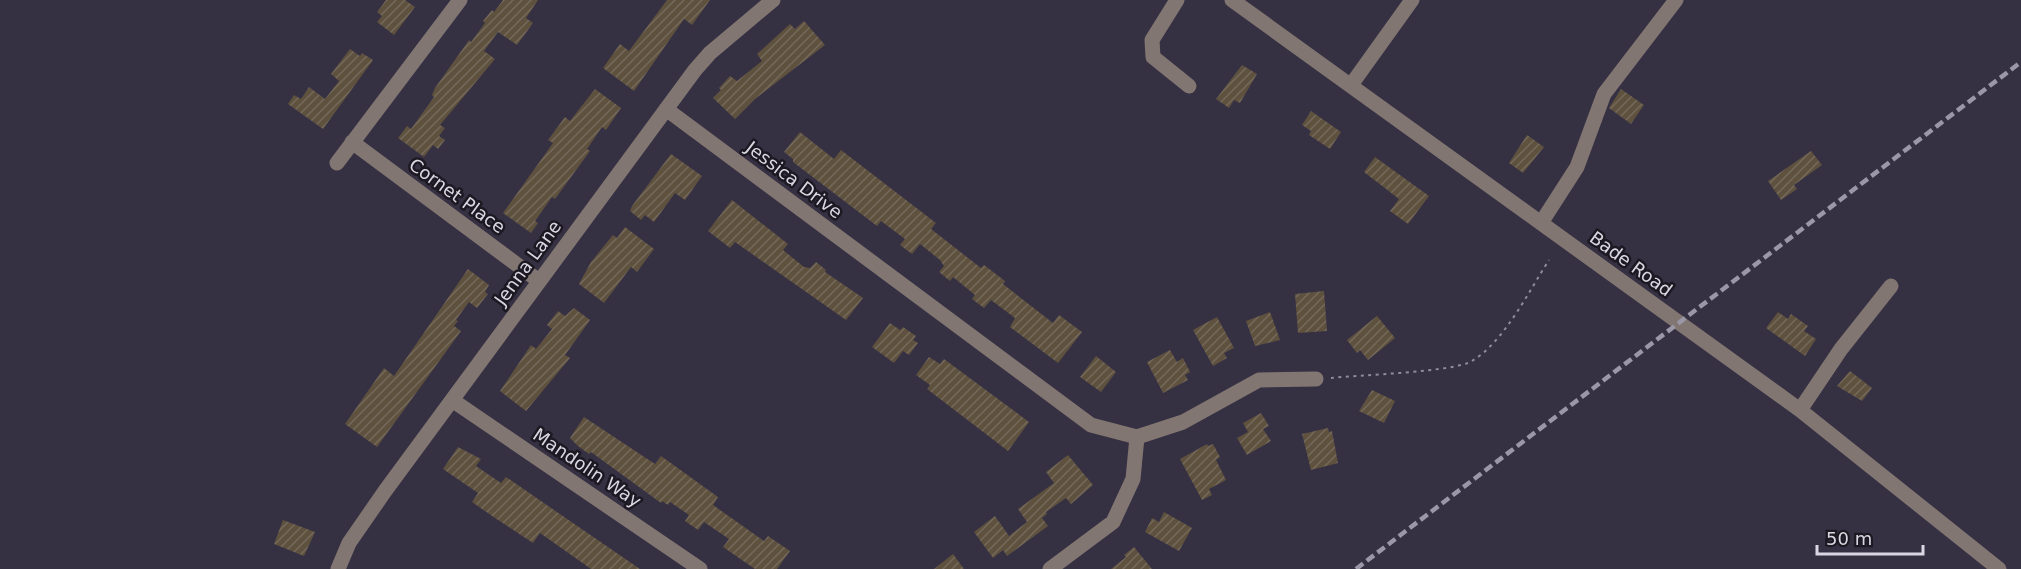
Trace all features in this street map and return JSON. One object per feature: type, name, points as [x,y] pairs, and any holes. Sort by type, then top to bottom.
[{"type":"street","points":[[337,163],[460,0]]},
{"type":"street","name":"Jenna Lane","points":[[338,569],[349,543],[666,109],[710,53],[773,0]]},
{"type":"street","points":[[1177,0],[1152,40],[1153,57],[1190,86]]},
{"type":"street","name":"Bade Road","points":[[1232,0],[1800,410],[1999,569]]},
{"type":"street","points":[[1351,85],[1412,0]]},
{"type":"street","points":[[1541,223],[1577,167],[1604,94],[1676,0]]},
{"type":"street","name":"Jessica Drive","points":[[666,109],[1091,425],[1137,437]]},
{"type":"street","name":"Cornet Place","points":[[352,142],[539,281]]},
{"type":"street","points":[[1800,410],[1821,377],[1891,286]]},
{"type":"street","points":[[1050,569],[1113,522],[1133,479],[1137,437],[1183,422],[1259,380],[1316,379]]},
{"type":"street","name":"Mandolin Way","points":[[452,400],[700,569]]},
{"type":"path","points":[[1316,379],[1447,367],[1472,361],[1496,339],[1549,260]]},
{"type":"building","points":[[386,0],[405,0],[415,7],[394,35],[377,22],[382,16],[377,12]]},
{"type":"building","points":[[503,0],[538,0],[526,18],[533,23],[517,45],[498,32],[484,51],[495,59],[440,125],[445,128],[439,136],[445,140],[438,149],[433,145],[424,157],[398,138],[407,126],[411,129],[434,97],[432,95],[435,88],[469,40],[471,42],[485,23],[483,21]]},
{"type":"building","points":[[667,0],[710,0],[692,25],[684,19],[634,91],[603,68],[620,44],[629,51]]},
{"type":"building","points":[[804,21],[825,45],[755,99],[735,119],[713,98],[721,90],[719,88],[730,76],[737,81],[762,61],[757,54],[790,24],[795,29]]},
{"type":"building","points":[[350,49],[360,56],[362,53],[373,60],[323,129],[288,104],[294,95],[301,99],[309,87],[325,99],[339,81],[331,74]]},
{"type":"building","points":[[1242,65],[1257,74],[1240,103],[1234,100],[1229,108],[1216,99]]},
{"type":"building","points":[[595,89],[621,108],[606,130],[602,127],[587,149],[590,151],[555,199],[552,197],[535,221],[538,223],[531,233],[503,213],[553,143],[548,140],[565,117],[570,121]]},
{"type":"building","points":[[1621,89],[1644,105],[1631,124],[1609,108]]},
{"type":"building","points":[[1311,111],[1341,132],[1330,149],[1309,135],[1311,131],[1302,125]]},
{"type":"building","points":[[800,132],[834,159],[841,150],[936,223],[931,229],[981,268],[984,265],[1005,281],[1003,284],[1053,323],[1059,315],[1082,332],[1058,363],[1010,327],[1015,318],[991,300],[984,308],[972,299],[975,295],[953,277],[950,281],[939,272],[944,266],[940,260],[920,244],[912,254],[900,245],[905,239],[881,221],[877,226],[793,162],[793,159],[784,152]]},
{"type":"building","points":[[1527,135],[1544,147],[1523,173],[1509,163]]},
{"type":"building","points":[[1811,151],[1822,165],[1794,185],[1797,189],[1781,200],[1768,181]]},
{"type":"building","points":[[671,154],[702,176],[685,200],[675,193],[654,222],[645,215],[641,220],[630,211],[632,206]]},
{"type":"building","points":[[1375,157],[1429,196],[1408,224],[1390,211],[1399,199],[1364,172]]},
{"type":"building","points":[[732,200],[788,244],[783,250],[804,267],[810,268],[816,262],[826,270],[825,272],[863,298],[846,320],[735,242],[730,248],[708,231]]},
{"type":"building","points":[[625,227],[654,249],[637,272],[631,267],[604,303],[579,284],[591,262],[613,235],[617,238]]},
{"type":"building","points":[[468,269],[489,285],[485,292],[488,294],[477,308],[469,302],[454,326],[461,331],[377,447],[345,424],[384,368],[394,376]]},
{"type":"building","points":[[1324,291],[1327,331],[1298,333],[1295,294]]},
{"type":"building","points":[[574,308],[590,320],[565,355],[570,358],[526,411],[500,391],[531,345],[536,349],[552,329],[547,325],[558,311],[565,316]]},
{"type":"building","points":[[1270,312],[1280,340],[1255,346],[1246,321]]},
{"type":"building","points":[[1778,312],[1788,319],[1791,314],[1808,326],[1804,331],[1816,339],[1805,356],[1766,328]]},
{"type":"building","points":[[1377,316],[1395,338],[1368,360],[1360,350],[1357,353],[1347,340]]},
{"type":"building","points":[[1217,317],[1234,348],[1224,353],[1227,358],[1213,366],[1193,330]]},
{"type":"building","points":[[890,323],[900,330],[903,327],[916,336],[913,340],[918,343],[909,355],[903,351],[894,363],[872,347]]},
{"type":"building","points":[[1170,350],[1177,362],[1183,358],[1190,372],[1185,375],[1188,380],[1163,393],[1147,362]]},
{"type":"building","points":[[1096,356],[1116,372],[1101,392],[1080,377]]},
{"type":"building","points":[[929,357],[940,364],[944,359],[1029,422],[1008,451],[927,389],[930,385],[916,375]]},
{"type":"building","points":[[1850,371],[1872,388],[1862,401],[1837,386]]},
{"type":"building","points":[[1372,390],[1395,401],[1384,423],[1359,411]]},
{"type":"building","points":[[1261,413],[1269,426],[1263,429],[1271,441],[1247,455],[1237,438],[1248,432],[1243,423]]},
{"type":"building","points":[[584,417],[655,464],[661,456],[718,497],[713,505],[764,541],[768,536],[790,551],[777,569],[755,569],[723,547],[729,539],[704,522],[698,530],[685,521],[689,515],[670,502],[668,505],[662,501],[661,503],[591,452],[589,454],[578,446],[570,438]]},
{"type":"building","points":[[1328,428],[1329,432],[1332,431],[1338,463],[1311,470],[1302,434]]},
{"type":"building","points":[[1207,444],[1208,446],[1213,444],[1220,457],[1216,460],[1226,480],[1209,489],[1212,495],[1202,500],[1180,459]]},
{"type":"building","points":[[458,447],[481,459],[476,466],[501,483],[506,477],[640,569],[591,569],[540,533],[533,543],[495,518],[472,502],[478,493],[443,469]]},
{"type":"building","points":[[1068,455],[1093,485],[1071,504],[1066,498],[1046,512],[1047,514],[1042,518],[1048,526],[1007,556],[1003,550],[993,558],[974,532],[995,516],[1009,536],[1027,522],[1018,509],[1054,483],[1046,472]]},
{"type":"building","points":[[1164,512],[1192,528],[1179,551],[1145,532],[1152,518],[1159,522]]},
{"type":"building","points":[[283,520],[315,532],[304,556],[274,544]]},
{"type":"building","points":[[1134,547],[1152,569],[1111,569],[1126,557],[1124,555]]},
{"type":"building","points":[[953,554],[964,569],[934,569]]},
{"type":"railway","points":[[1356,569],[2021,62]]}]
